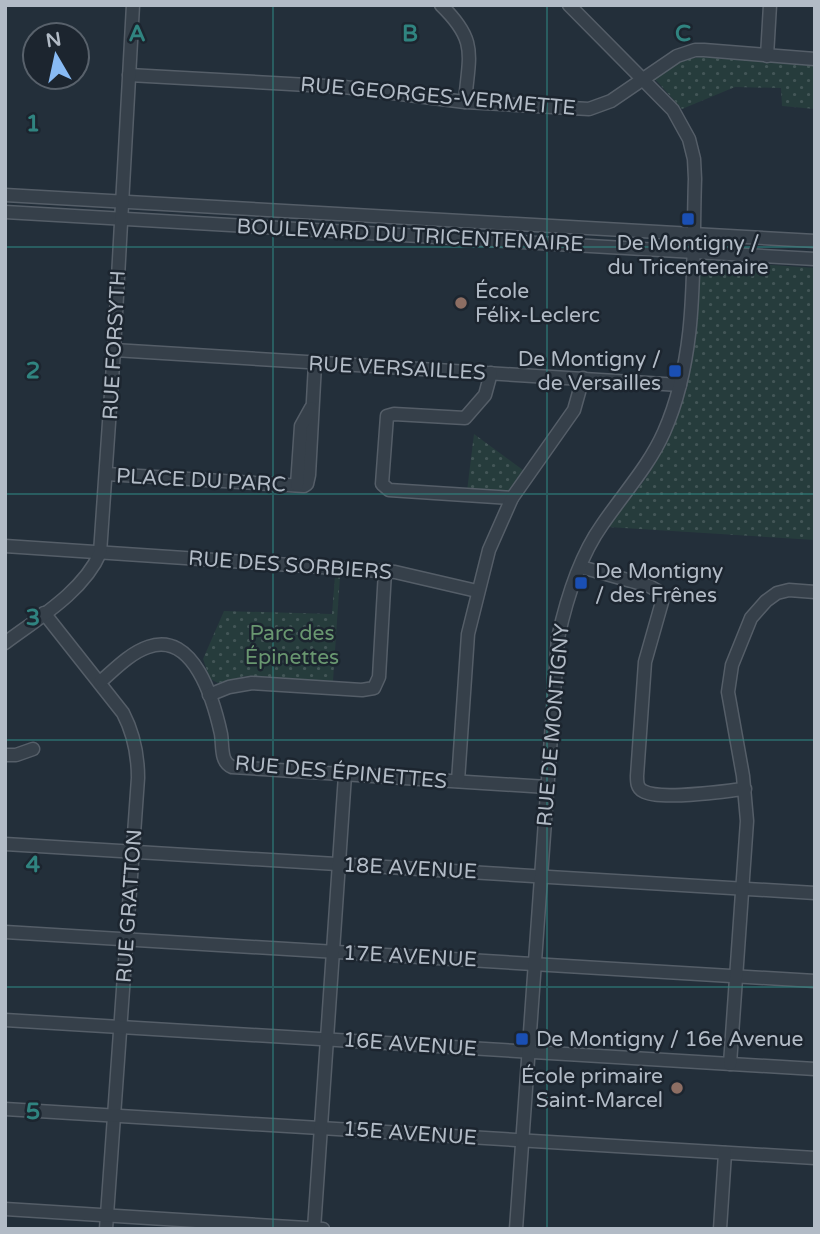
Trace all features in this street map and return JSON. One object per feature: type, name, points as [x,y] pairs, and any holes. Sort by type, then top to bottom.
[{"type":"street","name":"RUE FORSYTH","points":[[5,643],[82,581],[100,553],[133,5]]},
{"type":"street","points":[[441,5],[457,20],[468,42],[465,102]]},
{"type":"street","name":"RUE DE MONTIGNY","points":[[516,1229],[558,638],[569,595],[600,527],[636,480],[663,433],[680,384],[690,331],[695,169],[689,139],[673,110],[569,5]]},
{"type":"street","points":[[767,56],[770,5]]},
{"type":"street","name":"RUE GEORGES-VERMETTE","points":[[129,75],[344,87],[465,102],[589,109],[611,101],[677,55],[695,50],[815,59]]},
{"type":"street","name":"BOULEVARD DU TRICENTENAIRE","points":[[5,195],[808,240]]},
{"type":"street","name":"BOULEVARD DU TRICENTENAIRE","points":[[5,212],[808,258]]},
{"type":"street","points":[[808,240],[808,258]]},
{"type":"street","name":"RUE VERSAILLES","points":[[114,350],[680,384]]},
{"type":"street","name":"PLACE DU PARC","points":[[106,474],[304,486],[308,480],[315,363]]},
{"type":"street","points":[[491,373],[485,396],[465,418],[387,416],[382,484],[389,490],[512,498]]},
{"type":"street","points":[[458,781],[468,634],[489,550],[512,498],[574,410],[583,378]]},
{"type":"street","name":"RUE DES SORBIERS","points":[[5,546],[406,573],[477,591]]},
{"type":"street","points":[[581,567],[649,586],[661,597],[661,608],[652,630],[645,662],[637,776],[639,787],[643,791],[664,794],[744,789]]},
{"type":"street","points":[[209,695],[240,684],[252,683],[362,690],[374,688],[379,677],[385,571]]},
{"type":"street","points":[[730,1064],[747,821],[728,692],[732,665],[751,618],[766,601],[789,590],[815,592]]},
{"type":"street","name":"RUE GRATTON","points":[[44,613],[123,713],[135,744],[138,778],[106,1222]]},
{"type":"street","name":"RUE DES ÉPINETTES","points":[[100,682],[139,652],[152,646],[166,645],[189,657],[209,695],[227,765],[232,768],[547,787]]},
{"type":"street","points":[[5,755],[16,755],[33,749]]},
{"type":"street","points":[[314,1228],[345,775]]},
{"type":"street","name":"18E AVENUE","points":[[5,844],[815,893]]},
{"type":"street","name":"17E AVENUE","points":[[5,932],[815,981]]},
{"type":"street","name":"16E AVENUE","points":[[5,1020],[815,1069]]},
{"type":"street","name":"15E AVENUE","points":[[5,1108],[815,1158]]},
{"type":"street","points":[[720,1229],[725,1153]]},
{"type":"street","points":[[5,1209],[106,1222],[323,1229]]},
{"type":"green space","points":[[701,57],[815,65],[815,109],[782,106],[781,88],[735,87],[682,109],[654,78],[687,59]]},
{"type":"green space","points":[[701,260],[815,268],[815,540],[608,527],[651,471],[679,412],[695,340]]},
{"type":"green space","points":[[474,434],[523,470],[507,493],[467,491]]},
{"type":"green space","name":"Parc des Épinettes","points":[[335,575],[340,576],[333,681],[245,676],[218,683],[210,679],[203,659],[224,611],[332,614]]},
{"type":"place","name":"De Montigny / du Tricentenaire","points":[[688,219]]},
{"type":"place","name":"École Félix-Leclerc","points":[[461,303]]},
{"type":"place","name":"De Montigny / de Versailles","points":[[675,371]]},
{"type":"place","name":"De Montigny / des Frênes","points":[[581,583]]},
{"type":"place","name":"De Montigny / 16e Avenue","points":[[522,1039]]},
{"type":"place","name":"École primaire Saint-Marcel","points":[[677,1088]]}]
